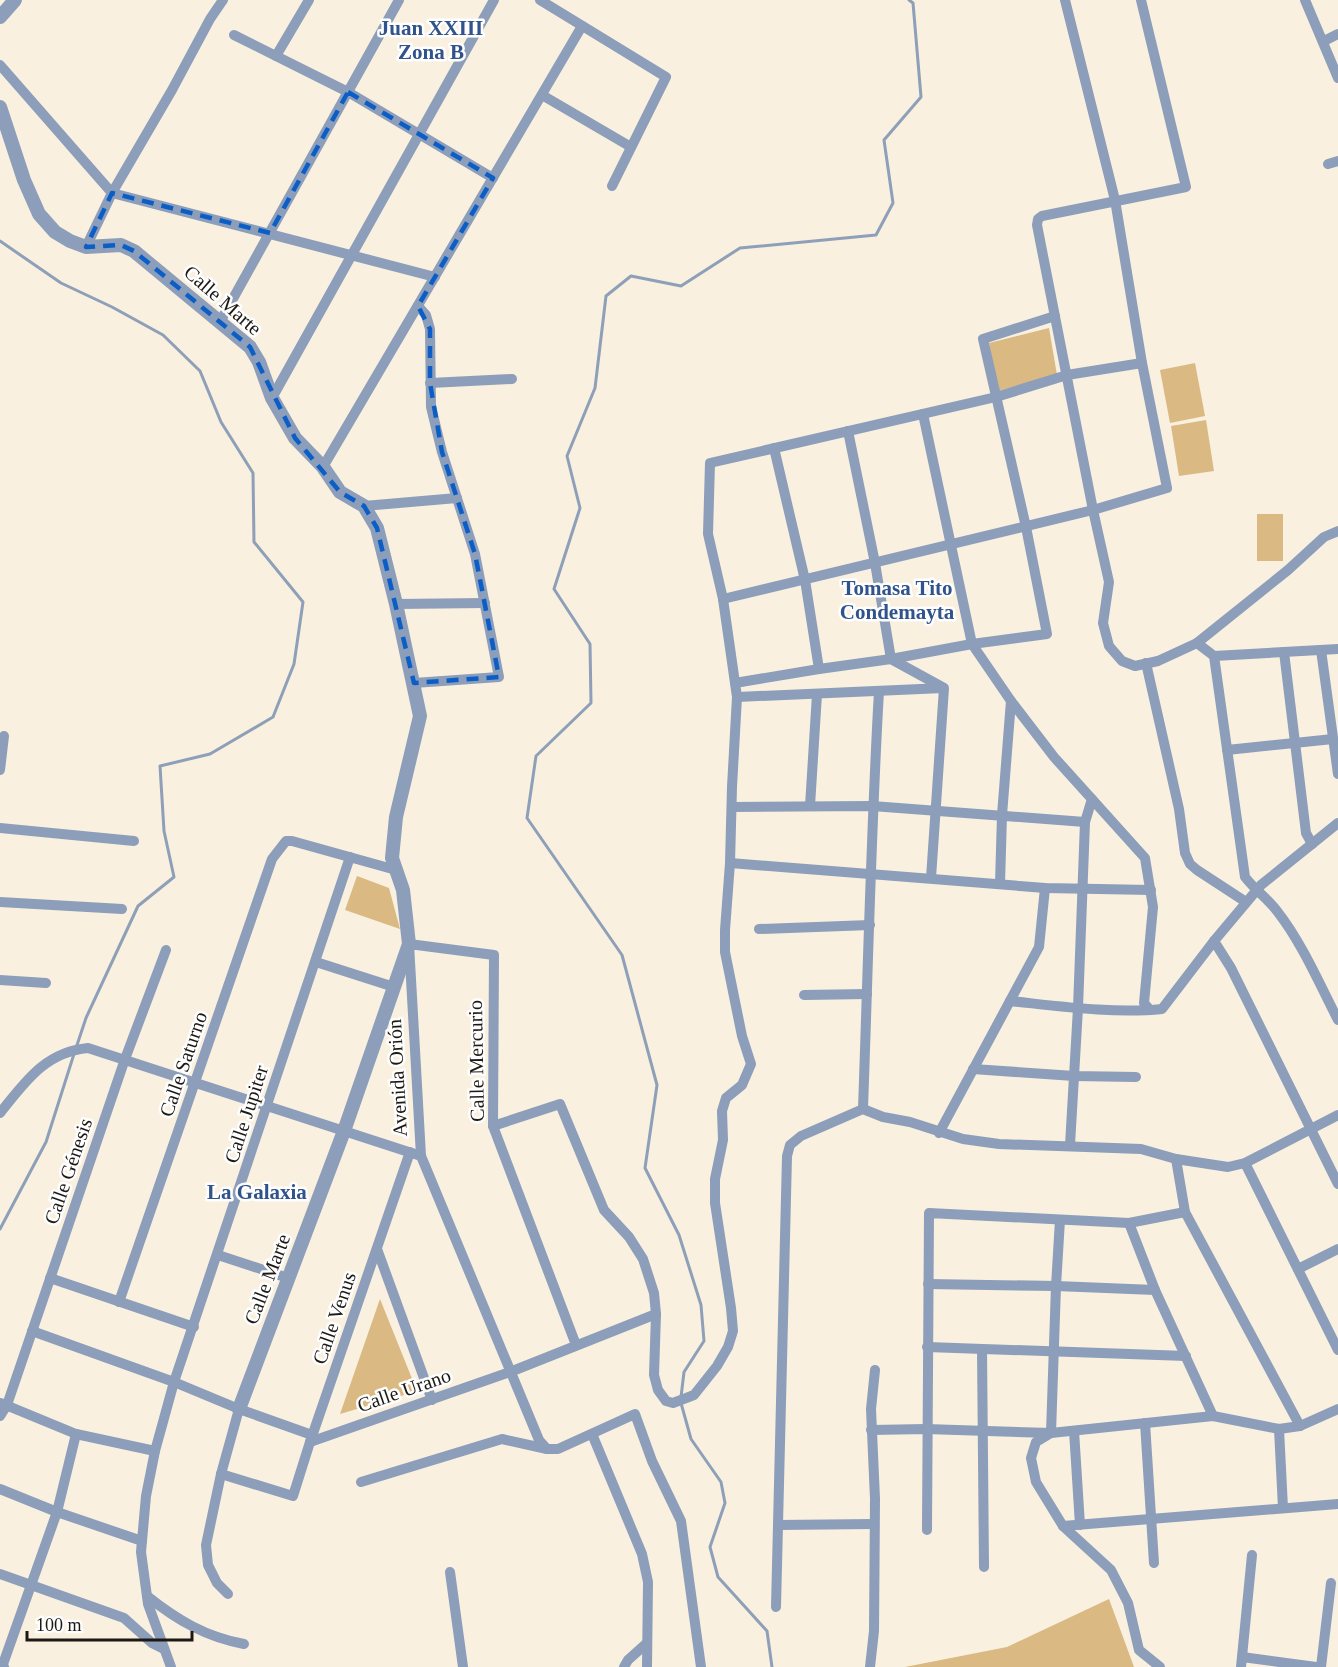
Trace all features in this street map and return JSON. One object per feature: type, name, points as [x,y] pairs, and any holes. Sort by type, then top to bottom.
[{"type":"street","points":[[0,17],[15,0]]},
{"type":"street","points":[[0,108],[24,180],[39,214],[55,232],[86,247],[112,192],[223,0]]},
{"type":"street","points":[[276,57],[309,0]]},
{"type":"street","points":[[220,322],[399,0]]},
{"type":"street","points":[[272,398],[494,0]]},
{"type":"street","points":[[540,0],[666,77],[612,186]]},
{"type":"street","points":[[723,599],[1026,527],[1167,488],[1142,363],[1115,200],[1065,0]]},
{"type":"street","points":[[1141,0],[1186,187],[1042,216],[1038,219],[1037,225],[1109,582],[1103,623],[1109,646],[1122,661],[1135,666],[1158,662],[1197,642],[1288,570],[1324,537],[1338,531]]},
{"type":"street","points":[[1305,0],[1338,78]]},
{"type":"street","points":[[322,467],[582,26]]},
{"type":"street","points":[[1324,41],[1338,34]]},
{"type":"street","points":[[234,35],[348,93],[493,178]]},
{"type":"street","points":[[0,64],[112,192],[435,277]]},
{"type":"street","points":[[542,95],[632,147]]},
{"type":"street","name":"Calle Marte","points":[[86,247],[121,245],[134,251],[250,347],[259,362],[272,398],[295,438],[322,467],[340,492],[364,506],[377,528],[414,683]]},
{"type":"street","points":[[414,683],[499,677],[475,554],[442,452],[431,407],[430,329],[426,315],[418,306]]},
{"type":"street","points":[[735,683],[1047,634],[1026,527],[982,339],[1055,316]]},
{"type":"street","points":[[493,1126],[560,1104],[604,1210],[628,1237],[643,1259],[654,1293],[656,1314],[654,1375],[658,1390],[666,1401],[673,1403],[681,1402],[694,1395],[717,1366],[728,1347],[733,1331],[716,1203],[715,1179],[723,1140],[722,1111],[726,1098],[742,1085],[752,1064],[742,1036],[725,952],[737,697],[723,599],[708,534],[710,463],[996,397],[1066,375],[1142,363]]},
{"type":"street","points":[[430,383],[512,379]]},
{"type":"street","points":[[923,414],[972,644],[1011,701],[1054,757],[1145,858],[1153,907],[1144,1003],[1150,1010]]},
{"type":"street","points":[[848,431],[875,563],[891,659]]},
{"type":"street","points":[[774,448],[805,580],[819,669]]},
{"type":"street","points":[[364,506],[457,498]]},
{"type":"street","points":[[396,604],[485,603]]},
{"type":"street","points":[[1197,642],[1214,656],[1245,877],[1275,909],[1293,933],[1338,1020]]},
{"type":"street","points":[[1321,650],[1338,774]]},
{"type":"street","points":[[1214,656],[1338,650]]},
{"type":"street","points":[[1284,652],[1306,833],[1312,844]]},
{"type":"street","points":[[891,659],[944,688]]},
{"type":"street","points":[[1146,663],[1179,809],[1185,853],[1190,864],[1197,870],[1246,902]]},
{"type":"street","name":"Avenida Orión","points":[[414,683],[420,716],[396,817],[392,858],[403,890],[409,945],[422,1156],[539,1440],[547,1449]]},
{"type":"street","points":[[737,697],[944,688]]},
{"type":"street","points":[[931,878],[944,688]]},
{"type":"street","points":[[863,1108],[872,875],[872,806],[879,691]]},
{"type":"street","points":[[810,806],[817,694]]},
{"type":"street","points":[[1000,884],[1002,815],[1011,701]]},
{"type":"street","points":[[0,770],[4,735]]},
{"type":"street","points":[[1227,750],[1333,739]]},
{"type":"street","points":[[1070,1145],[1085,822],[1092,800]]},
{"type":"street","points":[[732,807],[872,806],[1085,822]]},
{"type":"street","points":[[1010,1001],[1078,1008],[1162,1009],[1256,891],[1338,824]]},
{"type":"street","points":[[0,828],[134,841]]},
{"type":"street","name":"Calle Saturno","points":[[119,1302],[272,859],[286,841],[350,857]]},
{"type":"street","points":[[350,857],[396,870]]},
{"type":"street","name":"Calle Jupiter","points":[[171,1667],[147,1596],[141,1552],[146,1496],[155,1451],[174,1382],[350,857]]},
{"type":"street","points":[[730,863],[1046,888],[1151,891]]},
{"type":"street","points":[[939,1133],[1039,947],[1046,888]]},
{"type":"street","points":[[0,902],[122,909]]},
{"type":"street","points":[[759,929],[870,925]]},
{"type":"street","points":[[1214,941],[1231,968],[1338,1184]]},
{"type":"street","name":"Calle Marte","points":[[228,1594],[217,1582],[208,1565],[206,1545],[221,1474],[239,1409],[344,1131],[409,945]]},
{"type":"street","name":"Calle Mercurio","points":[[409,945],[494,955],[493,1126],[576,1345]]},
{"type":"street","name":"Calle Génesis","points":[[0,1416],[32,1331],[125,1059],[166,950]]},
{"type":"street","points":[[316,962],[394,987]]},
{"type":"street","points":[[0,980],[46,983]]},
{"type":"street","points":[[804,995],[867,994]]},
{"type":"street","points":[[0,1113],[37,1068],[72,1049],[88,1048],[422,1156]]},
{"type":"street","points":[[974,1069],[1074,1076],[1136,1077]]},
{"type":"street","points":[[776,1607],[787,1156],[790,1145],[801,1136],[863,1108],[883,1117],[910,1122],[963,1139],[999,1144],[1141,1149],[1176,1159],[1228,1167],[1245,1162],[1338,1114]]},
{"type":"street","name":"Calle Venus","points":[[221,1474],[293,1496],[410,1152]]},
{"type":"street","points":[[1176,1159],[1185,1212],[1300,1426]]},
{"type":"street","points":[[1245,1162],[1338,1350]]},
{"type":"street","points":[[927,1530],[929,1213],[1129,1223],[1185,1212]]},
{"type":"street","points":[[1051,1433],[1060,1220]]},
{"type":"street","points":[[1129,1223],[1155,1290],[1213,1416]]},
{"type":"street","points":[[377,1249],[432,1400]]},
{"type":"street","points":[[1298,1269],[1338,1249]]},
{"type":"street","points":[[218,1255],[288,1278]]},
{"type":"street","points":[[50,1278],[194,1327]]},
{"type":"street","points":[[928,1284],[1155,1290]]},
{"type":"street","name":"Calle Urano","points":[[311,1438],[432,1400],[510,1372],[656,1314]]},
{"type":"street","points":[[32,1331],[174,1382],[311,1438]]},
{"type":"street","points":[[927,1347],[1186,1356]]},
{"type":"street","points":[[982,1349],[984,1567]]},
{"type":"street","points":[[870,1667],[874,1631],[875,1499],[871,1430],[875,1370]]},
{"type":"street","points":[[3,1404],[76,1434],[155,1451]]},
{"type":"street","points":[[871,1430],[926,1429],[1051,1433],[1213,1416],[1279,1429],[1300,1426],[1338,1409]]},
{"type":"street","points":[[360,1482],[502,1439],[547,1449],[558,1449],[635,1414],[652,1461],[681,1521],[701,1667]]},
{"type":"street","points":[[1145,1423],[1154,1563]]},
{"type":"street","points":[[1279,1429],[1283,1508]]},
{"type":"street","points":[[1074,1431],[1080,1525]]},
{"type":"street","points":[[1051,1433],[1036,1442],[1031,1458],[1036,1482],[1063,1526],[1110,1570],[1128,1603],[1139,1650],[1160,1667]]},
{"type":"street","points":[[5,1665],[57,1512],[76,1434]]},
{"type":"street","points":[[592,1434],[642,1554],[648,1582],[647,1667]]},
{"type":"street","points":[[0,1489],[57,1512],[142,1541]]},
{"type":"street","points":[[1063,1526],[1338,1504]]},
{"type":"street","points":[[778,1525],[874,1524]]},
{"type":"street","points":[[1252,1555],[1242,1662],[1316,1667]]},
{"type":"street","points":[[450,1572],[463,1667]]},
{"type":"street","points":[[0,1574],[124,1618],[152,1643],[164,1649]]},
{"type":"street","points":[[1321,1667],[1330,1583]]},
{"type":"street","points":[[147,1596],[170,1615],[197,1630],[220,1639],[244,1644]]},
{"type":"street","points":[[624,1667],[628,1660],[647,1643]]},
{"type":"highlighted area","points":[[348,92],[493,178],[418,306],[430,329],[430,383],[442,452],[475,554],[499,677],[414,683],[377,528],[364,506],[340,492],[295,438],[250,347],[134,251],[121,245],[86,247],[112,193],[270,233]]},
{"type":"shaded area","points":[[1049,328],[1057,375],[998,391],[989,343]]},
{"type":"shaded area","points":[[1195,363],[1205,416],[1170,423],[1160,370]]},
{"type":"shaded area","points":[[1206,420],[1214,471],[1179,476],[1171,426]]},
{"type":"shaded area","points":[[1257,514],[1283,514],[1283,561],[1257,561]]},
{"type":"shaded area","points":[[357,876],[389,888],[400,929],[345,910]]},
{"type":"shaded area","points":[[380,1299],[417,1391],[340,1414]]},
{"type":"shaded area","points":[[1109,1599],[1134,1667],[905,1667],[1007,1647]]},
{"type":"waterway","points":[[681,1397],[684,1372],[704,1341],[701,1305],[679,1235],[645,1168],[657,1085],[622,955],[527,818],[536,756],[591,703],[590,644],[554,589],[580,508],[567,456],[595,388],[606,296],[631,276],[681,286],[740,248],[876,235],[893,203],[884,140],[921,97],[913,3],[909,0]]},
{"type":"waterway","points":[[0,241],[61,283],[163,335],[200,371],[221,422],[253,473],[254,542],[303,602],[294,664],[273,717],[210,754],[160,766],[164,831],[174,877],[138,906],[86,1018],[76,1048]]},
{"type":"waterway","points":[[0,1229],[46,1142],[74,1054]]},
{"type":"waterway","points":[[681,1403],[691,1439],[721,1482],[725,1503],[710,1547],[718,1577],[767,1631],[772,1667]]},
{"type":"district","name":"Juan XXIII Zona B","points":[[431,40]]},
{"type":"district","name":"Tomasa Tito Condemayta","points":[[897,600]]},
{"type":"district","name":"La Galaxia","points":[[257,1192]]}]
